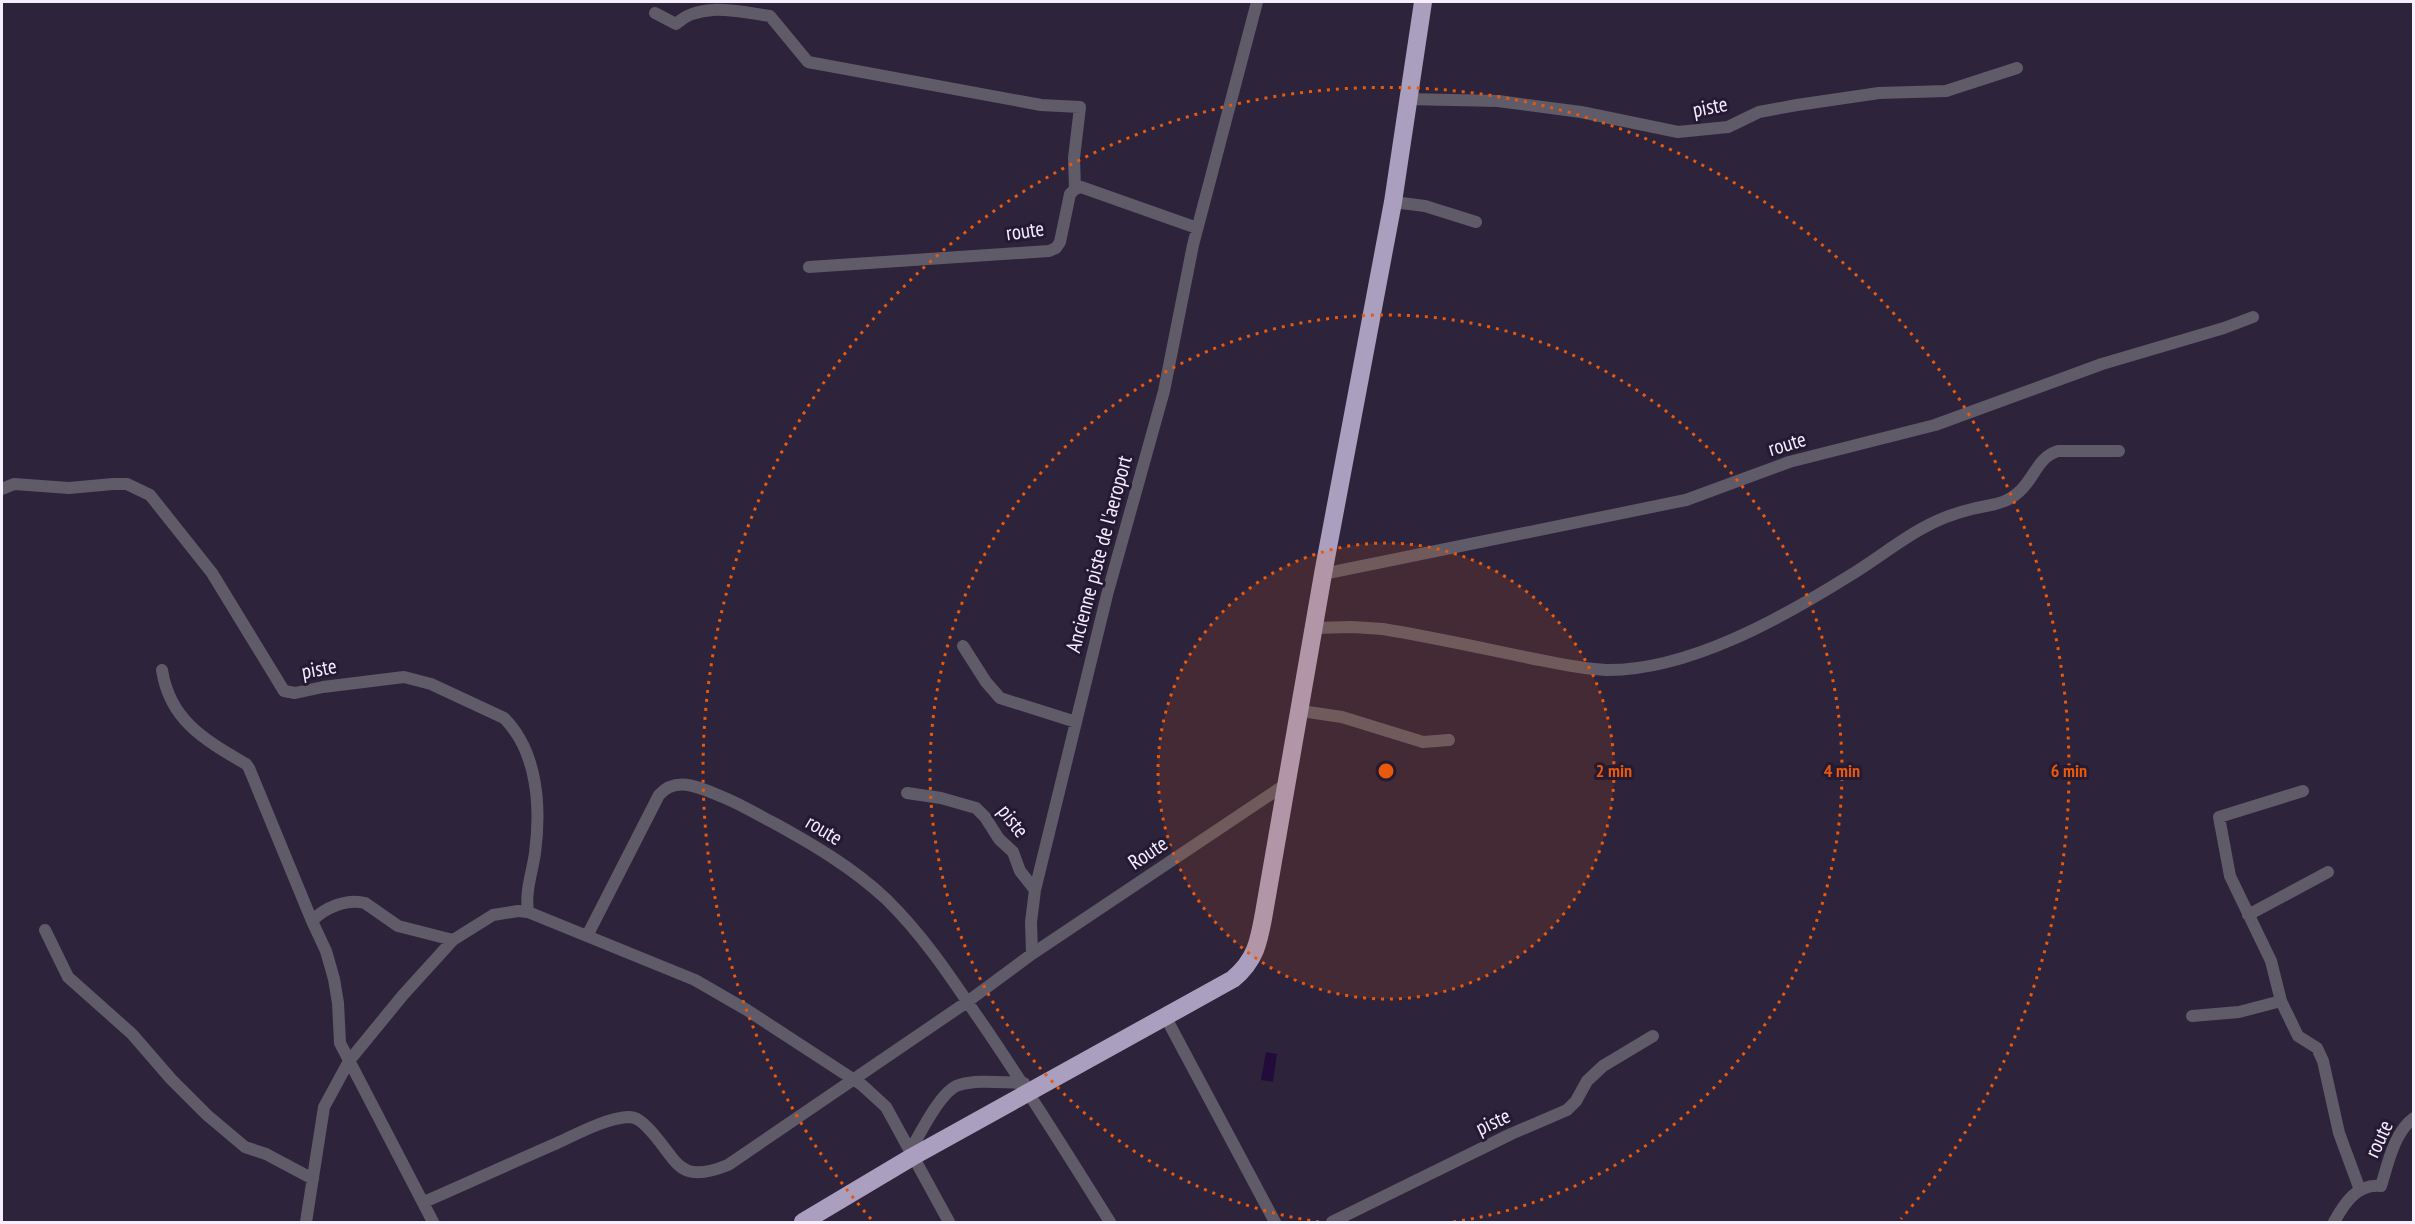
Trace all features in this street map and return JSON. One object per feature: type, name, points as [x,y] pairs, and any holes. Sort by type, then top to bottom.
[{"type":"highway","points":[[803,1222],[911,1154],[1027,1088],[1233,979],[1246,968],[1253,957],[1264,913],[1301,711],[1323,574],[1393,202],[1423,2]]},
{"type":"street","name":"Ancienne piste de l'aeroport","points":[[1032,954],[1031,922],[1035,890],[1107,595],[1164,391],[1197,228],[1257,2]]},
{"type":"street","points":[[655,13],[676,24],[686,15],[722,9],[770,16],[808,62],[1041,105],[1080,107],[1074,158],[1075,189],[1081,187],[1090,189],[1197,228]]},
{"type":"street","name":"piste","points":[[1407,99],[1498,101],[1581,112],[1678,132],[1728,127],[1759,112],[1797,105],[1879,93],[1946,91],[2017,68]]},
{"type":"street","name":"route","points":[[809,267],[1049,251],[1056,248],[1059,242],[1068,201],[1075,189]]},
{"type":"street","points":[[1393,202],[1425,206],[1476,222]]},
{"type":"street","name":"route","points":[[1323,574],[1686,500],[1790,462],[1935,425],[2102,364],[2224,328],[2253,317]]},
{"type":"street","points":[[1314,628],[1383,629],[1582,668],[1634,669],[1666,663],[1710,649],[1767,622],[1850,576],[1920,529],[1961,512],[2006,501],[2027,485],[2043,459],[2049,454],[2119,451]]},
{"type":"street","name":"piste","points":[[2,489],[14,484],[69,488],[127,484],[150,495],[212,573],[284,691],[295,693],[323,687],[404,677],[431,684],[504,718],[524,747],[534,783],[537,837],[526,890],[528,912]]},
{"type":"street","points":[[963,646],[986,682],[1000,698],[1076,722]]},
{"type":"street","points":[[162,670],[170,699],[191,728],[246,764],[331,964],[338,1003],[340,1043],[433,1222]]},
{"type":"street","points":[[1301,711],[1342,717],[1424,742],[1449,740]]},
{"type":"street","name":"route","points":[[587,936],[659,795],[665,788],[674,784],[684,784],[735,802],[826,853],[886,899],[909,923],[1027,1088],[1110,1222]]},
{"type":"street","name":"Route","points":[[1032,954],[1286,784]]},
{"type":"street","points":[[2303,791],[2219,817],[2230,876],[2271,961],[2281,1001],[2298,1036],[2317,1048],[2323,1061],[2339,1133],[2360,1190]]},
{"type":"street","name":"piste","points":[[906,793],[952,800],[976,808],[985,817],[999,839],[1013,852],[1020,871],[1035,890]]},
{"type":"street","points":[[2248,915],[2328,872]]},
{"type":"street","points":[[312,921],[339,904],[358,901],[365,903],[398,927],[453,940]]},
{"type":"street","points":[[306,1222],[324,1107],[349,1061],[403,995],[453,940],[493,915],[511,912],[528,912],[695,981],[747,1010],[852,1078],[886,1107],[949,1222]]},
{"type":"street","points":[[45,930],[58,960],[73,982],[132,1034],[171,1079],[207,1115],[245,1147],[266,1154],[313,1179]]},
{"type":"street","points":[[424,1202],[573,1136],[611,1121],[631,1117],[643,1123],[683,1169],[697,1173],[711,1172],[728,1165],[852,1078],[967,1002],[1032,954]]},
{"type":"street","points":[[2193,1016],[2239,1012],[2281,1001]]},
{"type":"street","points":[[1165,1016],[1275,1222]]},
{"type":"street","name":"piste","points":[[1332,1222],[1512,1134],[1567,1110],[1576,1101],[1594,1073],[1653,1036]]},
{"type":"street","points":[[911,1154],[942,1097],[950,1089],[959,1085],[982,1083],[1027,1088]]},
{"type":"street","name":"route","points":[[2334,1222],[2344,1205],[2360,1190],[2374,1185],[2381,1186],[2405,1125],[2414,1118]]},
{"type":"shaded area","points":[[1266,1052],[1277,1054],[1273,1082],[1261,1080]]}]
